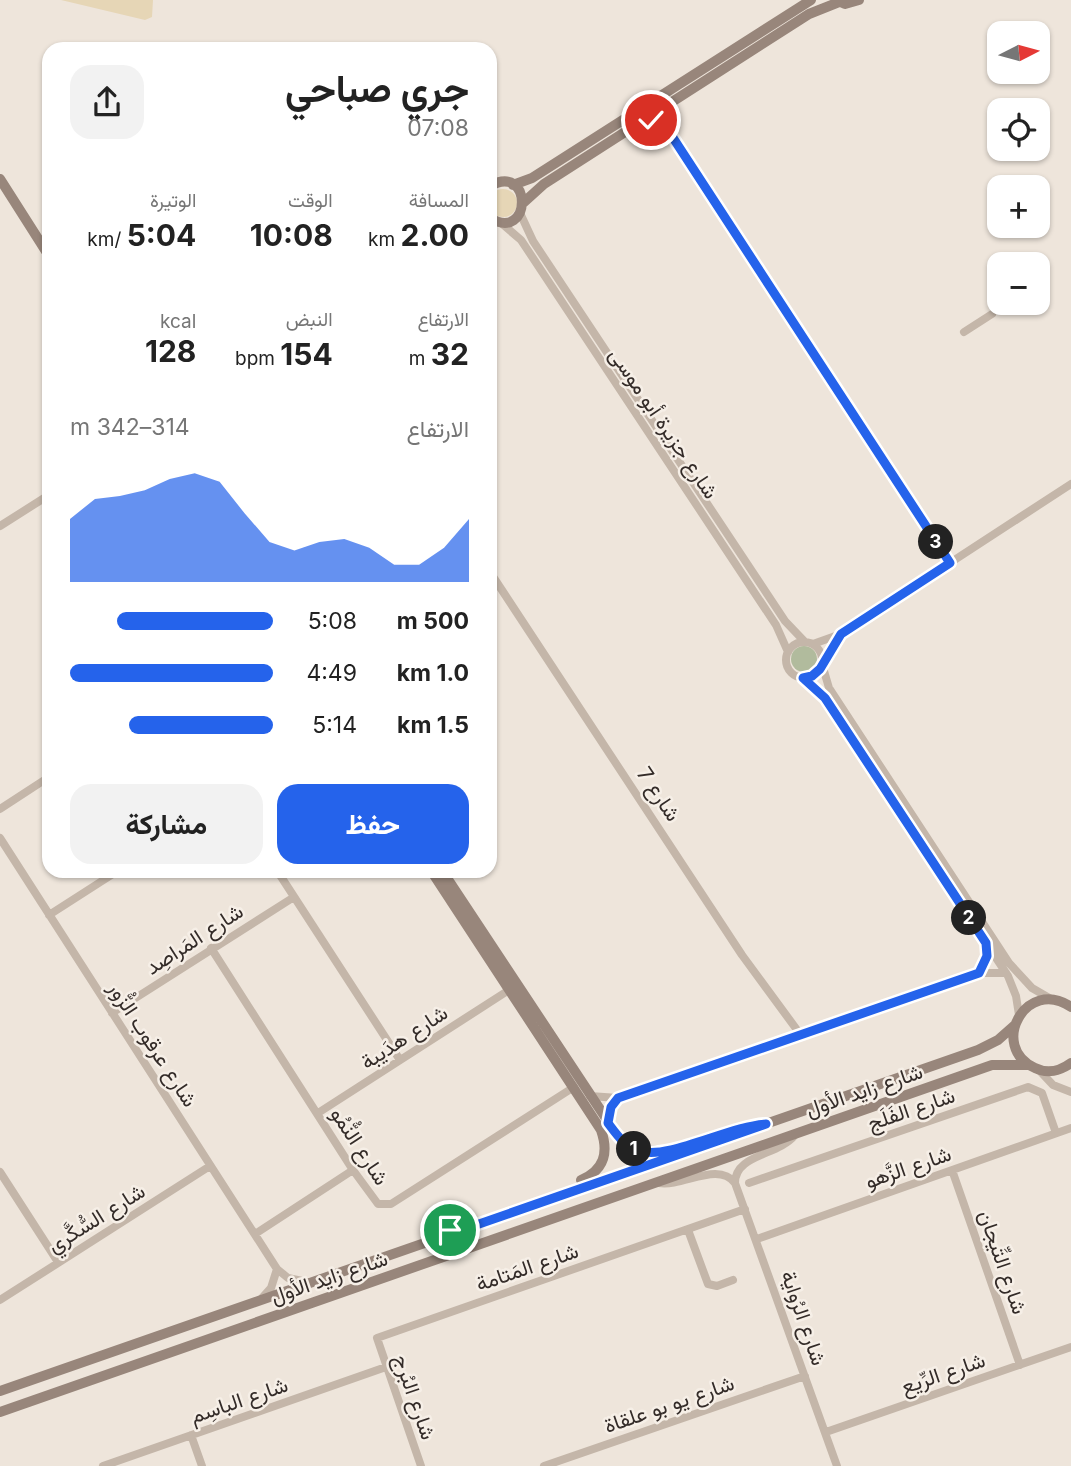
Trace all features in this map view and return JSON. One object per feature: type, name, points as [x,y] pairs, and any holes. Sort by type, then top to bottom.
[{"type":"main road","points":[[513,185],[532,178],[811,0]]},
{"type":"main road","points":[[497,221],[513,219],[544,184],[815,11],[837,1],[851,4],[859,0]]},
{"type":"main road","points":[[0,179],[42,245]]},
{"type":"main road","points":[[497,183],[513,185],[521,193],[521,208]]},
{"type":"main road","points":[[433,1240],[445,1232],[584,1180],[598,1170],[605,1154],[604,1138],[598,1122],[436,878]]},
{"type":"main road","points":[[447,878],[608,1123],[625,1143],[651,1153],[738,1127],[766,1124]]},
{"type":"main road","points":[[1051,999],[1070,1006]]},
{"type":"main road","name":"شارع زايد الأول","points":[[0,1391],[978,1050],[998,1040],[1033,1003],[1051,999]]},
{"type":"main road","points":[[1017,1020],[1016,1050],[1033,1067]]},
{"type":"main road","name":"شارع زايد الأول","points":[[0,1412],[992,1065],[1054,1071],[1071,1063]]},
{"type":"street","points":[[667,106],[666,127],[950,563]]},
{"type":"street","points":[[645,120],[666,127]]},
{"type":"street","points":[[497,180],[501,182]]},
{"type":"street","name":"شارع جزيرة أبو موسى","points":[[521,208],[533,241],[785,621],[809,643]]},
{"type":"street","name":"شارع جزيرة أبو موسى","points":[[497,223],[521,240],[780,631],[788,652]]},
{"type":"street","points":[[964,332],[990,315]]},
{"type":"street","points":[[1017,1020],[1016,996],[1006,974],[825,698],[789,669],[788,652],[798,643],[809,643],[841,634],[1071,484]]},
{"type":"street","points":[[2,521],[42,499]]},
{"type":"street","name":"شارع 7","points":[[497,583],[742,956],[800,1034]]},
{"type":"street","points":[[803,678],[816,673],[841,634]]},
{"type":"street","points":[[809,643],[820,651],[831,693],[1009,963],[1032,988],[1051,999]]},
{"type":"street","points":[[0,809],[42,782]]},
{"type":"street","name":"شارع عرقوب الزُّور","points":[[0,838],[277,1269]]},
{"type":"street","points":[[49,915],[107,878]]},
{"type":"street","points":[[282,878],[400,1060]]},
{"type":"street","name":"شارع المَراصِد","points":[[112,1013],[295,897]]},
{"type":"street","points":[[979,973],[987,956],[986,943]]},
{"type":"street","name":"شارع النُّمُو","points":[[211,948],[353,1170],[374,1201],[383,1205],[391,1204],[574,1087]]},
{"type":"street","points":[[590,1096],[618,1098],[979,973],[1006,974]]},
{"type":"street","name":"شارع هدَيبة","points":[[318,1113],[509,990]]},
{"type":"street","points":[[1033,1067],[1053,1085],[1071,1093]]},
{"type":"street","name":"شارع الفَلَج","points":[[749,1183],[1028,1087],[1042,1093],[1056,1133]]},
{"type":"street","points":[[608,1123],[611,1107],[618,1098]]},
{"type":"street","name":"شارع الزَّهو","points":[[757,1239],[1071,1128]]},
{"type":"street","points":[[735,1183],[736,1173],[743,1164],[775,1151],[795,1135]]},
{"type":"street","name":"شارع السُّكَّري","points":[[0,1300],[210,1166]]},
{"type":"street","points":[[255,1234],[353,1170]]},
{"type":"street","name":"شارع التِّيجان","points":[[953,1170],[1020,1365]]},
{"type":"street","points":[[0,1172],[58,1262]]},
{"type":"street","points":[[657,1183],[677,1184],[716,1173],[727,1175],[735,1183]]},
{"type":"street","name":"شارع الرُواية","points":[[735,1183],[837,1466]]},
{"type":"street","name":"شارع المَتامة","points":[[377,1339],[745,1209]]},
{"type":"street","points":[[688,1230],[708,1284],[717,1286],[733,1280]]},
{"type":"street","points":[[262,1298],[271,1288],[277,1269],[288,1278],[310,1282]]},
{"type":"street","name":"شارع البُرج","points":[[377,1339],[421,1466]]},
{"type":"street","name":"شارع الرِّيع","points":[[826,1432],[1071,1347]]},
{"type":"street","name":"شارع الباسِم","points":[[103,1466],[386,1367]]},
{"type":"street","name":"شارع يو بو علقاة","points":[[544,1466],[805,1376]]},
{"type":"street","points":[[191,1435],[202,1466]]},
{"type":"green space","points":[[804,646],[813,650],[817,659],[813,668],[804,672],[795,668],[791,659],[795,650]]},
{"type":"sand","points":[[61,0],[153,0],[152,17],[145,20]]},
{"type":"sand","points":[[508,190],[516,198],[513,213],[503,217],[497,215],[497,191]]},
{"type":"route","points":[[450,1230],[433,1240],[555,1195],[766,1124],[738,1127],[669,1150],[651,1153],[625,1143],[608,1123],[608,1118],[611,1107],[618,1098],[979,973],[987,956],[986,943],[825,698],[815,686],[803,678],[812,676],[820,669],[822,661],[841,634],[950,563],[666,127],[651,120]]}]
